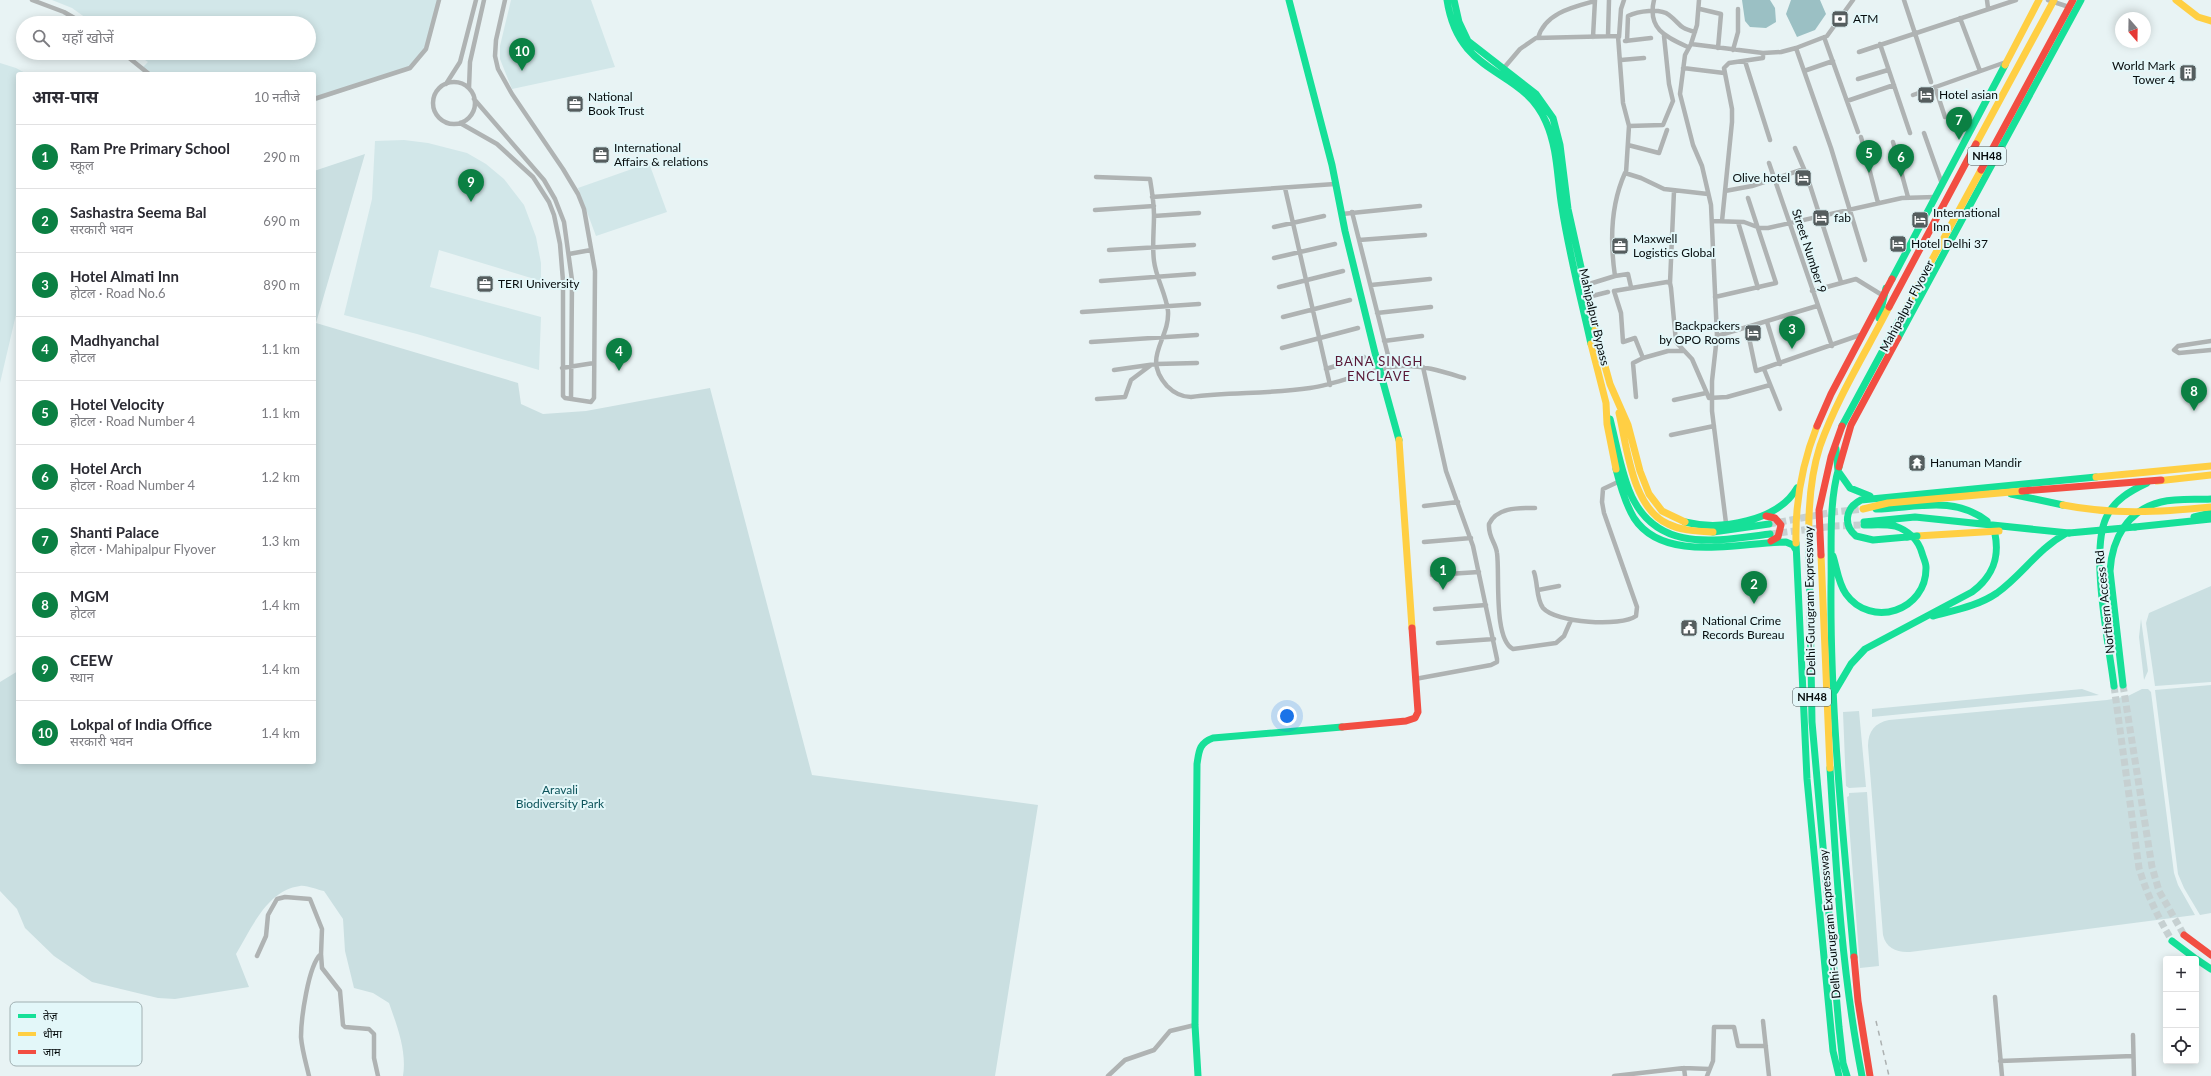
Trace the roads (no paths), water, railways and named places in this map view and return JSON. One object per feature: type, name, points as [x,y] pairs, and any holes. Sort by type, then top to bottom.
[{"type":"main road","points":[[1198,1076],[1195,1025],[1197,764],[1200,746],[1205,741],[1213,738],[1412,720],[1418,712],[1401,452],[1342,214],[1336,184],[1289,0]]},
{"type":"main road","name":"Mahipalpur Bypass","points":[[1447,0],[1452,22],[1462,44],[1475,57],[1529,96],[1537,104],[1550,131],[1556,152],[1563,210],[1595,362],[1606,404],[1608,426],[1620,481],[1633,516],[1643,528],[1659,539],[1694,546],[1769,538]]},
{"type":"main road","name":"Mahipalpur Bypass","points":[[1454,0],[1459,22],[1468,41],[1541,99],[1553,118],[1561,148],[1567,202],[1604,366],[1616,402],[1627,424],[1645,485],[1657,506],[1677,520],[1702,525],[1764,517],[1777,511],[1789,500],[1800,483]]},
{"type":"main road","points":[[1839,1076],[1833,1051],[1813,848],[1796,551],[1796,510],[1805,456],[1815,429],[1860,336],[2039,0]]},
{"type":"main road","name":"Mahipalpur Flyover","points":[[1877,331],[2054,0]]},
{"type":"main road","name":"Mahipalpur Flyover","points":[[1835,444],[1846,417],[2073,0]]},
{"type":"main road","points":[[1870,1076],[1858,1001],[1842,825],[1831,640],[1832,508],[1838,471],[1851,425],[2081,0]]},
{"type":"main road","points":[[2176,0],[2198,16],[2211,21]]},
{"type":"main road","points":[[1877,331],[1886,288]]},
{"type":"main road","name":"Delhi-Gurugram Expressway","points":[[1847,1076],[1843,1063],[1839,1026],[1812,722],[1808,520],[1813,478],[1820,447],[1832,418],[1877,331]]},
{"type":"main road","points":[[1616,402],[1638,490],[1651,514],[1675,528],[1696,532],[1732,531],[1769,524]]},
{"type":"main road","points":[[1606,404],[1631,494],[1638,508],[1654,527],[1674,537],[1696,541],[1769,538],[1778,536],[1781,525],[1775,518],[1764,517]]},
{"type":"main road","points":[[1835,444],[1838,471],[1843,483],[1852,491],[1867,496],[1888,497]]},
{"type":"main road","name":"Delhi-Gurugram Expressway","points":[[1835,444],[1819,510],[1827,725],[1835,851],[1852,1018],[1862,1076]]},
{"type":"main road","points":[[2017,530],[1862,539],[1849,530],[1846,516],[1852,504],[1861,500],[2211,466]]},
{"type":"main road","name":"Northern Access Rd","points":[[2114,686],[2100,571],[2100,533],[2107,516],[2124,494],[2139,486],[2161,480],[2211,475]]},
{"type":"main road","points":[[1987,521],[1974,510],[1953,504],[1889,509],[1865,509],[1888,503],[2003,492],[2161,480]]},
{"type":"main road","points":[[2003,492],[2100,512],[2127,514],[2211,507]]},
{"type":"main road","name":"Northern Access Rd","points":[[2123,685],[2110,571],[2111,554],[2115,540],[2132,517],[2150,506],[2164,502],[2211,499]]},
{"type":"main road","points":[[2171,522],[2211,513]]},
{"type":"main road","points":[[1831,546],[1842,587],[1853,603],[1866,611],[1881,614],[1889,613],[1905,607],[1916,598],[1925,580],[1926,563],[1921,548],[1909,533],[1901,528],[1864,523],[1910,517],[2017,530],[2069,533],[2211,519]]},
{"type":"main road","points":[[1899,630],[1926,618],[1977,603],[1992,596],[2015,578],[2054,541],[2069,533]]},
{"type":"main road","points":[[1835,691],[1858,655],[1899,630],[1972,592],[1985,581],[1997,562],[1998,548],[1995,534]]},
{"type":"main road","points":[[1769,538],[1790,542],[1796,551]]},
{"type":"main road","points":[[2184,935],[2211,955]]},
{"type":"main road","points":[[2172,941],[2192,956]]},
{"type":"main road","points":[[2199,961],[2211,969]]},
{"type":"street","points":[[32,0],[71,16]]},
{"type":"street","points":[[316,98],[410,68],[426,49],[439,0]]},
{"type":"street","points":[[474,99],[472,113],[460,123],[452,124],[442,120],[434,109],[433,101],[436,93],[446,84],[461,58],[476,0]]},
{"type":"street","points":[[484,0],[470,62],[469,88],[474,99],[544,180],[560,210],[569,254],[572,280],[571,399]]},
{"type":"street","points":[[460,123],[490,139],[508,153],[533,177],[549,202],[558,230],[563,267],[563,396],[589,402],[593,400],[594,271],[584,209],[578,194],[509,89],[498,69],[495,56],[496,40],[505,0]]},
{"type":"street","points":[[1608,36],[1609,0]]},
{"type":"street","points":[[1616,276],[1613,243],[1616,199],[1626,173],[1629,126],[1623,102],[1619,39],[1621,9],[1624,0]]},
{"type":"street","points":[[1654,0],[1653,11],[1657,27],[1664,36],[1690,46],[1763,53],[1781,52],[1824,37],[1832,31],[1853,0]]},
{"type":"street","points":[[1699,0],[1700,9],[1695,32],[1683,68],[1680,94],[1708,194],[1712,221],[1717,336],[1712,399],[1726,523]]},
{"type":"street","points":[[1904,0],[1931,82]]},
{"type":"street","points":[[1987,0],[1988,8]]},
{"type":"street","points":[[1858,52],[2016,0]]},
{"type":"street","points":[[2048,0],[2076,10]]},
{"type":"street","points":[[1538,38],[1544,26],[1563,10],[1595,1],[1593,36]]},
{"type":"street","points":[[1700,9],[1721,14],[1718,48]]},
{"type":"street","points":[[1733,50],[1737,37],[1738,9]]},
{"type":"street","points":[[1627,41],[1628,16],[1653,11],[1669,15],[1679,27],[1695,32]]},
{"type":"street","points":[[1960,18],[1980,71]]},
{"type":"street","points":[[1503,69],[1520,49],[1530,41],[1538,38],[1617,35],[1619,39],[1627,41],[1652,38]]},
{"type":"street","points":[[1629,126],[1664,124],[1672,104],[1664,36]]},
{"type":"street","points":[[1824,37],[1858,132]]},
{"type":"street","points":[[1880,44],[1910,133]]},
{"type":"street","points":[[1796,48],[1850,209],[1865,260]]},
{"type":"street","points":[[1722,221],[1732,113],[1724,68],[1726,64],[1763,58],[1763,53]]},
{"type":"street","points":[[1621,60],[1644,58]]},
{"type":"street","points":[[132,60],[147,72]]},
{"type":"street","points":[[1804,71],[1833,61]]},
{"type":"street","points":[[1745,62],[1770,140]]},
{"type":"street","points":[[1913,95],[2006,62]]},
{"type":"street","points":[[1683,68],[1724,74]]},
{"type":"street","points":[[1858,79],[1888,70]]},
{"type":"street","points":[[446,84],[460,83],[469,88]]},
{"type":"street","points":[[1847,101],[1894,85]]},
{"type":"street","points":[[1935,87],[1945,117]]},
{"type":"street","points":[[1672,94],[1680,94]]},
{"type":"street","points":[[1672,104],[1683,106]]},
{"type":"street","points":[[1628,145],[1658,153],[1667,130]]},
{"type":"street","points":[[1924,132],[1942,184]]},
{"type":"street","points":[[1861,136],[1878,203]]},
{"type":"street","points":[[1893,142],[1908,197]]},
{"type":"street","points":[[1795,148],[1820,215],[1841,282]]},
{"type":"street","name":"Street Number 9","points":[[1769,163],[1832,346]]},
{"type":"street","points":[[1725,191],[1775,180],[1804,169]]},
{"type":"street","points":[[1626,173],[1641,178],[1664,189],[1708,194]]},
{"type":"street","points":[[1096,178],[1148,178],[1154,206],[1153,248],[1157,278],[1167,307],[1167,319],[1156,352],[1155,364],[1165,383],[1174,392],[1185,397],[1295,390],[1330,385],[1391,367],[1423,367],[1464,378]]},
{"type":"street","points":[[1152,197],[1336,184]]},
{"type":"street","points":[[1285,188],[1330,385]]},
{"type":"street","points":[[1674,191],[1670,283],[1676,342],[1692,359],[1708,398],[1712,399],[1770,385]]},
{"type":"street","points":[[1712,221],[1738,222],[1768,228],[1820,215],[1908,197],[1935,197]]},
{"type":"street","points":[[1715,297],[1776,283],[1748,198]]},
{"type":"street","points":[[1095,210],[1154,206]]},
{"type":"street","points":[[1342,214],[1420,206]]},
{"type":"street","points":[[1352,212],[1391,367]]},
{"type":"street","points":[[1154,216],[1199,213]]},
{"type":"street","points":[[1274,227],[1324,216]]},
{"type":"street","points":[[1738,222],[1758,288]]},
{"type":"street","points":[[1360,240],[1425,235]]},
{"type":"street","points":[[1274,258],[1335,244]]},
{"type":"street","points":[[1109,250],[1194,245]]},
{"type":"street","points":[[569,254],[591,250]]},
{"type":"street","points":[[1279,287],[1343,271]]},
{"type":"street","points":[[1101,281],[1157,278],[1194,274]]},
{"type":"street","points":[[1586,285],[1628,274],[1631,287]]},
{"type":"street","points":[[1371,285],[1430,279]]},
{"type":"street","points":[[1812,291],[1856,279],[1882,295]]},
{"type":"street","points":[[1643,358],[1635,338],[1624,342],[1621,313],[1614,291],[1631,287],[1667,282],[1670,283]]},
{"type":"street","points":[[1588,297],[1608,292]]},
{"type":"street","points":[[1283,317],[1312,311],[1350,300]]},
{"type":"street","points":[[1082,312],[1199,304]]},
{"type":"street","points":[[1377,314],[1431,306]]},
{"type":"street","points":[[1717,336],[1817,306]]},
{"type":"street","points":[[1767,322],[1780,364]]},
{"type":"street","points":[[1282,348],[1319,340],[1358,328]]},
{"type":"street","points":[[1747,328],[1755,370],[1780,364],[1860,336]]},
{"type":"street","points":[[1091,342],[1162,336],[1198,335]]},
{"type":"street","points":[[1384,341],[1422,336]]},
{"type":"street","points":[[2211,341],[2178,346],[2174,350],[2179,353],[2211,350]]},
{"type":"street","points":[[1636,397],[1633,363],[1643,358],[1668,351],[1685,352]]},
{"type":"street","points":[[1326,369],[1364,357]]},
{"type":"street","points":[[562,368],[594,363]]},
{"type":"street","points":[[1114,370],[1155,364],[1197,363]]},
{"type":"street","points":[[1097,399],[1124,397],[1131,380],[1155,364]]},
{"type":"street","points":[[1415,679],[1494,664],[1497,659],[1494,639],[1471,538],[1446,471],[1423,367]]},
{"type":"street","points":[[1764,369],[1780,409]]},
{"type":"street","points":[[1674,400],[1706,393]]},
{"type":"street","points":[[1671,435],[1714,426]]},
{"type":"street","points":[[1534,572],[1540,603],[1545,610],[1557,616],[1571,620],[1626,620],[1633,617],[1637,612],[1637,607],[1602,507],[1603,489],[1620,481]]},
{"type":"street","points":[[1424,506],[1458,502]]},
{"type":"street","points":[[1535,508],[1507,510],[1495,516],[1489,524],[1490,537],[1497,552],[1497,587],[1504,635],[1509,646],[1513,649],[1546,646],[1562,639],[1571,620]]},
{"type":"street","points":[[1424,542],[1471,538]]},
{"type":"street","points":[[1432,575],[1479,572]]},
{"type":"street","points":[[1538,590],[1559,586]]},
{"type":"street","points":[[1435,609],[1486,605]]},
{"type":"street","points":[[1438,643],[1494,639]]},
{"type":"street","points":[[257,956],[266,936],[268,915],[272,905],[277,899],[285,897],[309,898],[312,901],[322,929],[321,954],[323,971],[340,991],[343,1026],[369,1029],[374,1034],[374,1058],[378,1076]]},
{"type":"street","points":[[309,1076],[302,1045],[302,1030],[309,975],[321,954]]},
{"type":"street","points":[[1995,997],[2002,1076]]},
{"type":"street","points":[[1763,1021],[1770,1076]]},
{"type":"street","points":[[1108,1076],[1125,1060],[1154,1050],[1170,1031],[1195,1025]]},
{"type":"street","points":[[1707,1076],[1713,1061],[1714,1027],[1734,1027],[1738,1046],[1766,1046]]},
{"type":"street","points":[[2133,1035],[2134,1076]]},
{"type":"street","points":[[2000,1061],[2133,1056]]},
{"type":"street","points":[[1614,1076],[1643,1074],[1684,1068],[1709,1069]]},
{"type":"street","points":[[1684,1068],[1685,1076]]},
{"type":"water","points":[[1742,0],[1770,0],[1775,8],[1776,22],[1766,28],[1750,27],[1745,21]]},
{"type":"water","points":[[1791,0],[1820,0],[1826,14],[1815,30],[1797,37],[1786,14]]},
{"type":"tunnel","points":[[1769,524],[1834,512],[1863,509]]},
{"type":"tunnel","points":[[1770,534],[1835,526],[1864,525]]},
{"type":"tunnel","points":[[2123,685],[2152,867],[2159,891],[2184,935]]},
{"type":"tunnel","points":[[2114,686],[2139,868],[2153,906],[2172,941]]},
{"type":"railway","points":[[1876,1021],[1889,1076]]},
{"type":"place","name":"ATM","points":[[1840,19]]},
{"type":"place","name":"Lokpal of India Office","points":[[522,71]]},
{"type":"place","name":"World Mark Tower 4","points":[[2188,73]]},
{"type":"place","name":"Hotel asian","points":[[1926,95]]},
{"type":"place","name":"National Book Trust","points":[[575,104]]},
{"type":"place","name":"Shanti Palace","points":[[1959,140]]},
{"type":"place","name":"International Affairs & relations","points":[[601,155]]},
{"type":"place","name":"Hotel Velocity","points":[[1869,173]]},
{"type":"place","name":"Hotel Arch","points":[[1901,177]]},
{"type":"place","name":"Olive hotel","points":[[1803,178]]},
{"type":"place","name":"CEEW","points":[[471,202]]},
{"type":"place","name":"fab","points":[[1821,218]]},
{"type":"place","name":"International Inn","points":[[1920,220]]},
{"type":"place","name":"Hotel Delhi 37","points":[[1898,244]]},
{"type":"place","name":"Maxwell Logistics Global","points":[[1620,246]]},
{"type":"place","name":"TERI University","points":[[485,284]]},
{"type":"place","name":"Backpackers by OPO Rooms","points":[[1753,333]]},
{"type":"place","name":"Hotel Almati Inn","points":[[1792,349]]},
{"type":"place","name":"Madhyanchal","points":[[619,371]]},
{"type":"place","name":"MGM","points":[[2194,411]]},
{"type":"place","name":"Hanuman Mandir","points":[[1917,463]]},
{"type":"place","name":"Ram Pre Primary School","points":[[1443,590]]},
{"type":"place","name":"Sashastra Seema Bal","points":[[1754,604]]},
{"type":"place","name":"National Crime Records Bureau","points":[[1689,628]]},
{"type":"district","name":"BANA SINGH ENCLAVE","points":[[1379,368]]},
{"type":"park label","name":"Aravali Biodiversity Park","points":[[560,797]]}]
